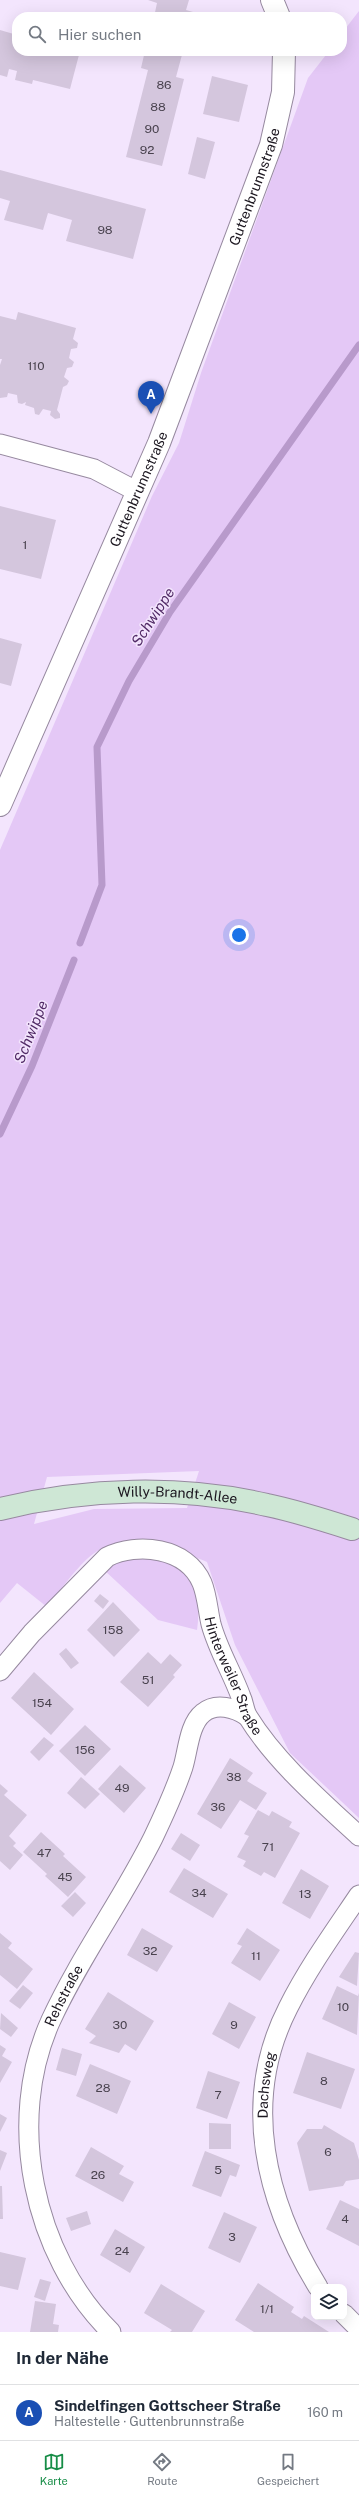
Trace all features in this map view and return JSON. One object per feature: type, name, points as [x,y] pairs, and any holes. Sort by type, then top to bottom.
[{"type":"main road","name":"Willy-Brandt-Allee","points":[[0,1509],[34,1501],[86,1494],[148,1493],[210,1495],[266,1504],[352,1529]]},
{"type":"street","points":[[272,0],[277,12]]},
{"type":"street","name":"Guttenbrunnstraße","points":[[0,805],[161,437],[271,145],[283,92],[284,56]]},
{"type":"street","points":[[0,444],[94,469],[138,492]]},
{"type":"street","name":"Hinterweiler Straße","points":[[0,1671],[32,1634],[107,1558],[119,1552],[157,1550],[182,1560],[193,1569],[202,1582],[215,1640],[241,1697],[247,1716],[296,1776],[359,1836]]},
{"type":"street","name":"Rehstraße","points":[[111,2332],[85,2302],[65,2271],[47,2236],[40,2209],[31,2156],[29,2120],[37,2065],[50,2021],[70,1982],[162,1821],[182,1768],[198,1719],[204,1712],[227,1707],[237,1709],[247,1716]]},
{"type":"street","name":"Dachsweg","points":[[316,2284],[286,2228],[273,2187],[262,2127],[266,2078],[274,2045],[287,2009],[310,1967],[359,1895]]},
{"type":"street","points":[[347,2317],[359,2329]]},
{"type":"shaded area","points":[[359,11],[359,1818],[290,1753],[235,1645],[207,1562],[165,1548],[150,1545],[119,1544],[105,1548],[87,1559],[47,1607],[17,1583],[0,1603],[0,850],[152,496],[179,443],[201,373],[308,78],[325,56],[347,56],[347,27]],"holes":[[[199,1471],[187,1508],[94,1509],[34,1524],[47,1477]]]},
{"type":"shaded area","points":[[137,1553],[169,1562],[185,1571],[194,1586],[198,1604],[197,1630],[158,1620],[104,1570],[114,1560]]},
{"type":"building","points":[[148,0],[189,0],[186,10],[193,12],[155,12],[157,3]]},
{"type":"building","points":[[0,30],[12,34],[12,56],[79,56],[70,89],[33,80],[32,84],[15,80],[17,71],[9,69],[7,77],[0,75]]},
{"type":"building","points":[[144,56],[182,56],[176,77],[184,79],[162,166],[126,157],[148,70],[141,68]]},
{"type":"building","points":[[212,76],[248,85],[239,122],[203,114]]},
{"type":"building","points":[[197,137],[215,142],[205,179],[188,174]]},
{"type":"building","points":[[0,170],[146,209],[133,259],[66,241],[72,220],[48,213],[43,230],[4,220],[10,201],[0,198]]},
{"type":"building","points":[[18,312],[76,328],[73,339],[78,343],[77,348],[71,349],[69,358],[74,362],[72,367],[67,368],[64,377],[69,381],[67,385],[63,387],[57,410],[60,414],[60,418],[55,419],[50,415],[51,411],[43,409],[39,415],[35,414],[34,408],[25,405],[26,402],[22,404],[18,403],[17,395],[8,393],[7,397],[0,398],[0,365],[2,359],[0,359],[0,316],[16,320]]},
{"type":"building","points":[[0,506],[56,520],[41,579],[0,569]]},
{"type":"building","points":[[0,638],[22,644],[11,686],[0,683]]},
{"type":"building","points":[[100,1594],[109,1601],[103,1609],[94,1601]]},
{"type":"building","points":[[113,1602],[140,1630],[114,1657],[87,1630]]},
{"type":"building","points":[[66,1648],[79,1663],[71,1669],[59,1654]]},
{"type":"building","points":[[148,1652],[161,1664],[170,1654],[182,1665],[173,1675],[175,1677],[148,1707],[120,1682]]},
{"type":"building","points":[[34,1672],[74,1709],[51,1735],[11,1698]]},
{"type":"building","points":[[85,1725],[111,1749],[85,1776],[59,1751]]},
{"type":"building","points":[[44,1737],[54,1745],[39,1761],[30,1752]]},
{"type":"building","points":[[230,1758],[253,1773],[247,1781],[267,1793],[256,1810],[240,1800],[221,1829],[197,1814]]},
{"type":"building","points":[[120,1765],[146,1788],[124,1813],[98,1789]]},
{"type":"building","points":[[81,1777],[100,1794],[85,1809],[67,1793]]},
{"type":"building","points":[[0,1784],[8,1791],[4,1795],[27,1815],[9,1836],[16,1843],[13,1846],[23,1855],[10,1870],[0,1861]]},
{"type":"building","points":[[258,1810],[269,1816],[272,1811],[292,1822],[289,1827],[300,1833],[275,1878],[264,1872],[261,1876],[243,1866],[246,1861],[237,1857],[249,1836],[244,1834]]},
{"type":"building","points":[[41,1832],[65,1854],[63,1856],[86,1877],[68,1897],[45,1876],[47,1874],[23,1852]]},
{"type":"building","points":[[181,1833],[200,1845],[190,1861],[171,1849]]},
{"type":"building","points":[[184,1868],[228,1894],[213,1918],[169,1892]]},
{"type":"building","points":[[301,1869],[329,1886],[310,1919],[282,1903]]},
{"type":"building","points":[[75,1892],[86,1903],[73,1917],[61,1906]]},
{"type":"building","points":[[142,1928],[173,1946],[157,1972],[127,1955]]},
{"type":"building","points":[[247,1928],[280,1950],[260,1981],[231,1963],[242,1946],[237,1944]]},
{"type":"building","points":[[0,1933],[12,1943],[8,1948],[33,1969],[17,1989],[0,1975]]},
{"type":"building","points":[[355,1952],[359,1953],[357,1986],[339,1977]]},
{"type":"building","points":[[23,1985],[33,1993],[20,2009],[9,2001]]},
{"type":"building","points":[[337,1986],[358,1996],[359,1993],[357,2035],[322,2019]]},
{"type":"building","points":[[108,1992],[154,2021],[136,2051],[125,2044],[119,2053],[89,2043],[96,2036],[85,2029]]},
{"type":"building","points":[[229,2002],[256,2017],[239,2049],[212,2034]]},
{"type":"building","points":[[1,2013],[18,2028],[11,2037],[0,2029]]},
{"type":"building","points":[[0,2045],[6,2049],[2,2056],[12,2062],[0,2083]]},
{"type":"building","points":[[62,2048],[82,2054],[76,2076],[56,2070]]},
{"type":"building","points":[[307,2052],[355,2069],[341,2109],[293,2093]]},
{"type":"building","points":[[90,2064],[131,2081],[117,2114],[76,2096]]},
{"type":"building","points":[[208,2071],[240,2082],[227,2119],[196,2108]]},
{"type":"building","points":[[0,2114],[7,2118],[0,2132]]},
{"type":"building","points":[[209,2123],[231,2124],[231,2149],[209,2149]]},
{"type":"building","points":[[324,2125],[354,2143],[359,2160],[359,2179],[346,2181],[343,2186],[309,2191],[297,2143],[307,2129],[322,2129]]},
{"type":"building","points":[[91,2147],[124,2166],[119,2174],[134,2182],[123,2202],[75,2176]]},
{"type":"building","points":[[0,2150],[7,2153],[0,2171]]},
{"type":"building","points":[[205,2151],[240,2165],[236,2177],[230,2175],[221,2197],[192,2186]]},
{"type":"building","points":[[0,2186],[2,2186],[3,2219],[0,2219]]},
{"type":"building","points":[[340,2200],[359,2209],[359,2246],[326,2229]]},
{"type":"building","points":[[87,2211],[91,2224],[71,2231],[66,2218]]},
{"type":"building","points":[[224,2212],[257,2227],[240,2263],[208,2248]]},
{"type":"building","points":[[115,2229],[145,2247],[130,2273],[100,2255]]},
{"type":"building","points":[[0,2252],[26,2258],[18,2290],[0,2286]]},
{"type":"building","points":[[40,2279],[51,2282],[45,2301],[34,2297]]},
{"type":"building","points":[[258,2283],[294,2307],[291,2312],[302,2319],[304,2316],[329,2332],[254,2332],[235,2320]]},
{"type":"building","points":[[161,2284],[205,2311],[192,2332],[170,2332],[172,2330],[144,2313]]},
{"type":"building","points":[[35,2301],[56,2304],[53,2324],[59,2325],[58,2332],[30,2332]]},
{"type":"waterway","name":"Schwippe","points":[[80,943],[102,885],[97,747],[129,681],[170,612],[359,345]]},
{"type":"waterway","name":"Schwippe","points":[[0,1134],[32,1066],[74,960]]},
{"type":"place","name":"Sindelfingen Gottscheer Straße","points":[[151,414]]}]
